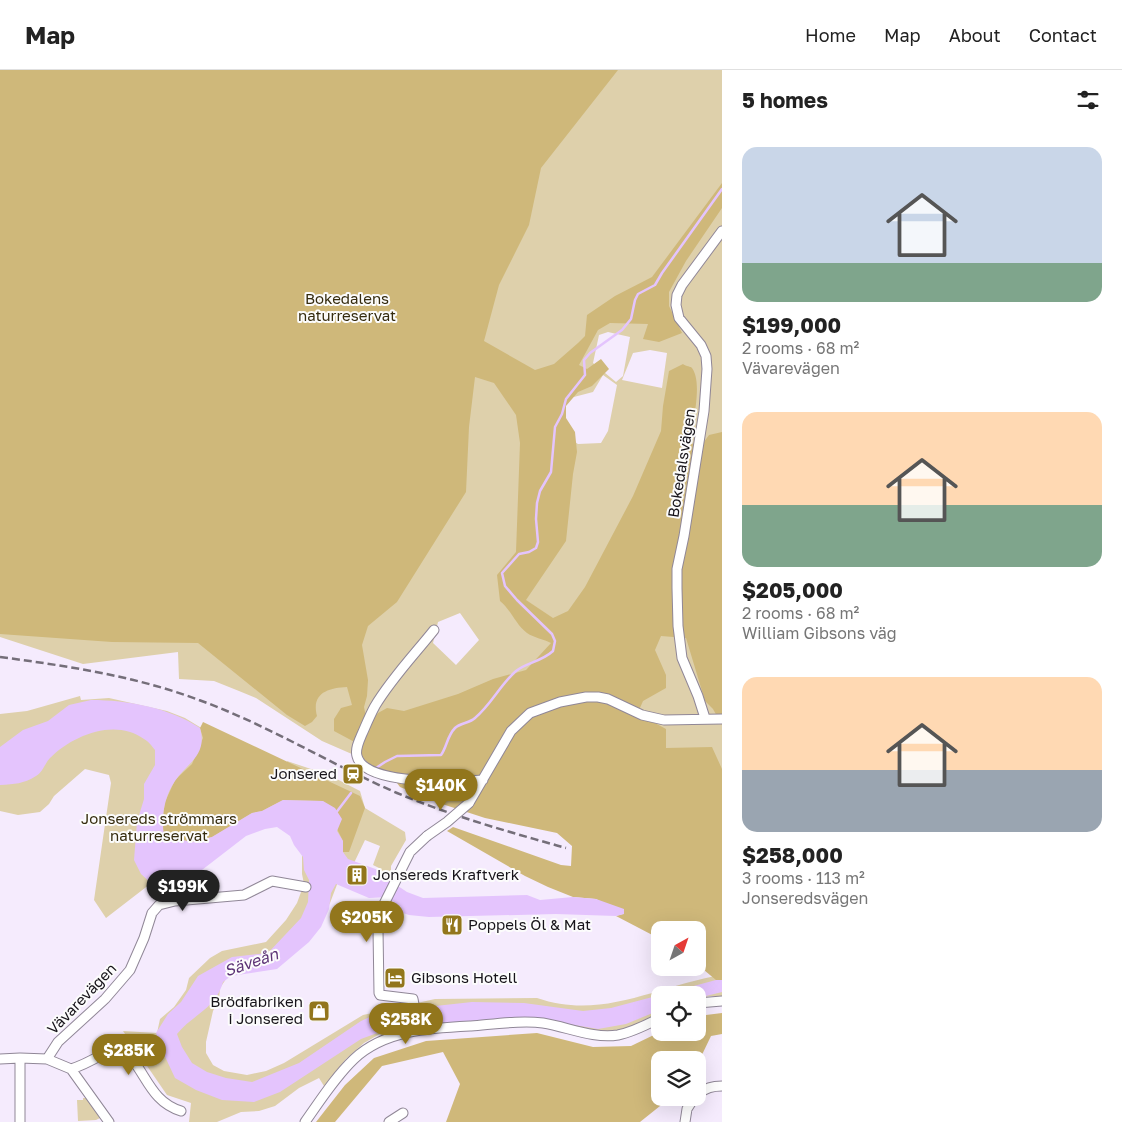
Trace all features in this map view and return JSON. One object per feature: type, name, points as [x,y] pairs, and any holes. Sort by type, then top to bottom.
[{"type":"street","name":"Bokedalsvägen","points":[[705,718],[682,658],[678,626],[677,569],[704,411],[707,369],[706,356],[701,345],[679,318],[676,305],[677,295],[682,285],[722,231]]},
{"type":"street","points":[[434,630],[373,708],[359,743],[357,756],[359,762],[369,770],[394,777],[432,782],[483,780]]},
{"type":"street","points":[[419,1029],[413,999],[380,995],[378,930],[384,904],[410,852],[469,803],[511,731],[530,714],[560,702],[586,697],[608,699],[642,715],[664,720],[722,719]]},
{"type":"street","name":"Vävarevägen","points":[[47,1059],[58,1042],[106,999],[130,970],[144,938],[152,913],[159,906],[175,901],[244,895],[272,881],[306,888]]},
{"type":"street","points":[[706,1003],[722,1002]]},
{"type":"street","points":[[305,1122],[359,1055],[377,1042],[405,1033],[419,1029],[440,1027],[542,1023],[608,1036],[636,1029],[651,1022]]},
{"type":"street","points":[[109,1122],[71,1068],[86,1065],[118,1046],[128,1053],[159,1099],[170,1108],[181,1111]]},
{"type":"street","points":[[20,1058],[20,1122]]},
{"type":"street","name":"Vävarevägen","points":[[0,1059],[47,1059],[71,1068]]},
{"type":"street","points":[[706,1089],[722,1086]]},
{"type":"street","points":[[685,1122],[689,1106]]},
{"type":"street","points":[[389,1122],[403,1113]]},
{"type":"green space","name":"Bokedalens naturreservat","points":[[0,70],[618,70],[541,168],[529,225],[499,285],[484,341],[535,370],[554,364],[585,336],[587,315],[615,296],[652,277],[722,183],[722,208],[686,261],[669,292],[669,306],[682,333],[659,342],[643,339],[648,324],[610,323],[598,330],[579,365],[587,369],[601,359],[609,369],[592,386],[578,392],[566,406],[566,418],[575,432],[577,452],[566,541],[526,600],[553,618],[568,611],[585,587],[633,496],[661,431],[669,371],[683,364],[691,367],[695,373],[697,393],[689,443],[701,446],[709,435],[722,432],[722,725],[713,709],[705,701],[686,638],[661,636],[655,650],[666,675],[666,688],[643,701],[636,717],[666,729],[666,748],[712,747],[722,769],[722,980],[716,980],[706,972],[706,921],[651,921],[651,934],[616,916],[623,914],[596,899],[573,897],[548,887],[525,876],[447,831],[453,827],[561,865],[571,866],[572,846],[557,833],[485,818],[439,803],[400,787],[397,783],[375,770],[362,756],[360,750],[362,746],[334,731],[334,719],[341,708],[352,705],[347,687],[323,693],[316,702],[317,716],[305,726],[287,715],[198,643],[112,642],[0,634]],"holes":[[[475,377],[494,383],[516,415],[520,443],[516,552],[497,575],[500,601],[527,633],[551,643],[526,670],[493,679],[458,694],[404,711],[387,708],[378,713],[372,720],[366,717],[364,707],[368,680],[362,645],[368,626],[397,602],[466,492],[469,427]]]},
{"type":"green space","name":"Bokedalens naturreservat","points":[[75,70],[722,70],[722,902],[582,834],[377,765],[322,741],[256,698],[239,691],[214,681],[179,679],[178,652],[83,664],[0,637],[0,547]],"holes":[[[608,332],[630,337],[623,376],[616,382],[593,363],[599,335]],[[650,350],[667,353],[662,388],[622,380],[633,353]],[[603,375],[617,385],[608,431],[601,443],[578,444],[552,428],[570,398],[593,392]],[[460,613],[479,640],[456,665],[433,643],[438,622]]]},
{"type":"green space","name":"Jonsereds strömmars naturreservat","points":[[80,696],[81,700],[109,698],[167,711],[185,718],[203,729],[289,770],[287,761],[329,775],[360,791],[365,808],[405,832],[406,840],[391,866],[391,882],[379,868],[373,865],[380,846],[365,840],[354,863],[341,874],[330,903],[313,934],[228,976],[220,988],[219,999],[213,1011],[206,1042],[206,1053],[213,1065],[224,1071],[247,1075],[266,1071],[284,1063],[363,1015],[435,999],[537,998],[561,1004],[585,1006],[630,999],[651,993],[651,1017],[625,1029],[601,1032],[567,1025],[405,1026],[378,1035],[364,1043],[346,1059],[324,1086],[319,1078],[299,1088],[275,1106],[259,1111],[241,1112],[217,1122],[189,1122],[191,1103],[167,1095],[123,1031],[157,1033],[160,1019],[174,1007],[186,990],[189,978],[210,958],[222,951],[266,942],[286,920],[297,903],[304,884],[302,854],[293,831],[269,819],[154,881],[106,918],[94,900],[111,783],[109,775],[85,769],[54,796],[49,804],[40,812],[18,815],[0,811],[0,714],[27,711]]},
{"type":"green space","points":[[203,722],[360,796],[365,808],[349,852],[343,852],[343,841],[323,801],[283,800],[262,811],[252,813],[212,837],[191,842],[164,836],[162,822],[165,802],[175,780],[192,764],[203,738],[200,728]]},
{"type":"green space","name":"Jonsereds strömmars naturreservat","points":[[722,975],[722,997],[706,997],[706,986],[677,986]]},
{"type":"green space","points":[[722,1013],[722,1034],[711,1036],[704,1051],[651,1051],[651,1106],[660,1106],[640,1122],[446,1122],[460,1084],[443,1052],[382,1066],[335,1122],[316,1122],[345,1085],[374,1058],[426,1041],[537,1033],[593,1047],[631,1046],[651,1036],[651,1041],[706,1041],[706,1015]]},
{"type":"green space","points":[[83,1098],[87,1098],[102,1117],[96,1120],[78,1121],[77,1100],[83,1100]]},
{"type":"water","name":"Säveån","points":[[91,700],[105,700],[148,706],[176,715],[200,728],[202,737],[199,752],[175,781],[166,800],[163,814],[164,836],[192,842],[212,837],[252,813],[262,811],[283,800],[323,801],[335,808],[342,819],[337,831],[343,841],[343,852],[348,859],[381,871],[392,882],[407,892],[423,898],[527,895],[540,900],[573,897],[596,899],[624,909],[624,914],[616,916],[556,914],[429,917],[400,912],[401,907],[387,897],[369,898],[336,884],[331,893],[329,909],[321,927],[309,942],[277,969],[231,976],[223,982],[215,999],[177,1034],[182,1047],[192,1063],[207,1072],[226,1078],[252,1082],[299,1063],[361,1021],[372,1016],[399,1010],[472,1002],[524,1003],[583,1011],[611,1008],[651,997],[651,1014],[626,1024],[598,1029],[544,1020],[426,1025],[380,1032],[361,1039],[280,1092],[254,1102],[222,1100],[196,1090],[175,1078],[156,1033],[168,1014],[181,1002],[198,976],[232,957],[268,953],[301,918],[308,902],[309,880],[304,870],[303,857],[290,836],[277,827],[265,829],[246,836],[189,880],[172,885],[152,884],[141,874],[134,860],[137,822],[144,799],[144,784],[155,765],[155,750],[148,742],[133,733],[108,730],[82,736],[59,750],[50,758],[40,772],[31,779],[15,784],[0,785],[0,747],[23,730],[48,721],[69,705]]},
{"type":"water","points":[[722,980],[722,992],[706,996],[706,986],[694,986]]},
{"type":"waterway","points":[[376,768],[397,756],[441,755],[450,734],[455,728],[473,720],[481,713],[516,671],[544,658],[553,651],[555,641],[552,634],[505,586],[502,573],[519,554],[536,548],[538,542],[537,503],[540,491],[551,472],[555,427],[562,414],[566,399],[585,375],[584,360],[590,353],[622,330],[631,319],[638,294],[655,285],[722,189]]},
{"type":"waterway","points":[[335,814],[351,793]]},
{"type":"railway","points":[[0,657],[126,678],[199,700],[250,721],[397,793],[481,823],[566,848]]},
{"type":"place","name":"Jonsered","points":[[353,774]]},
{"type":"place","name":"Jonsereds Kraftverk","points":[[357,875]]},
{"type":"place","name":"Poppels Öl & Mat","points":[[452,925]]},
{"type":"place","name":"Gibsons Hotell","points":[[395,978]]},
{"type":"place","name":"Brödfabriken i Jonsered","points":[[319,1011]]}]
